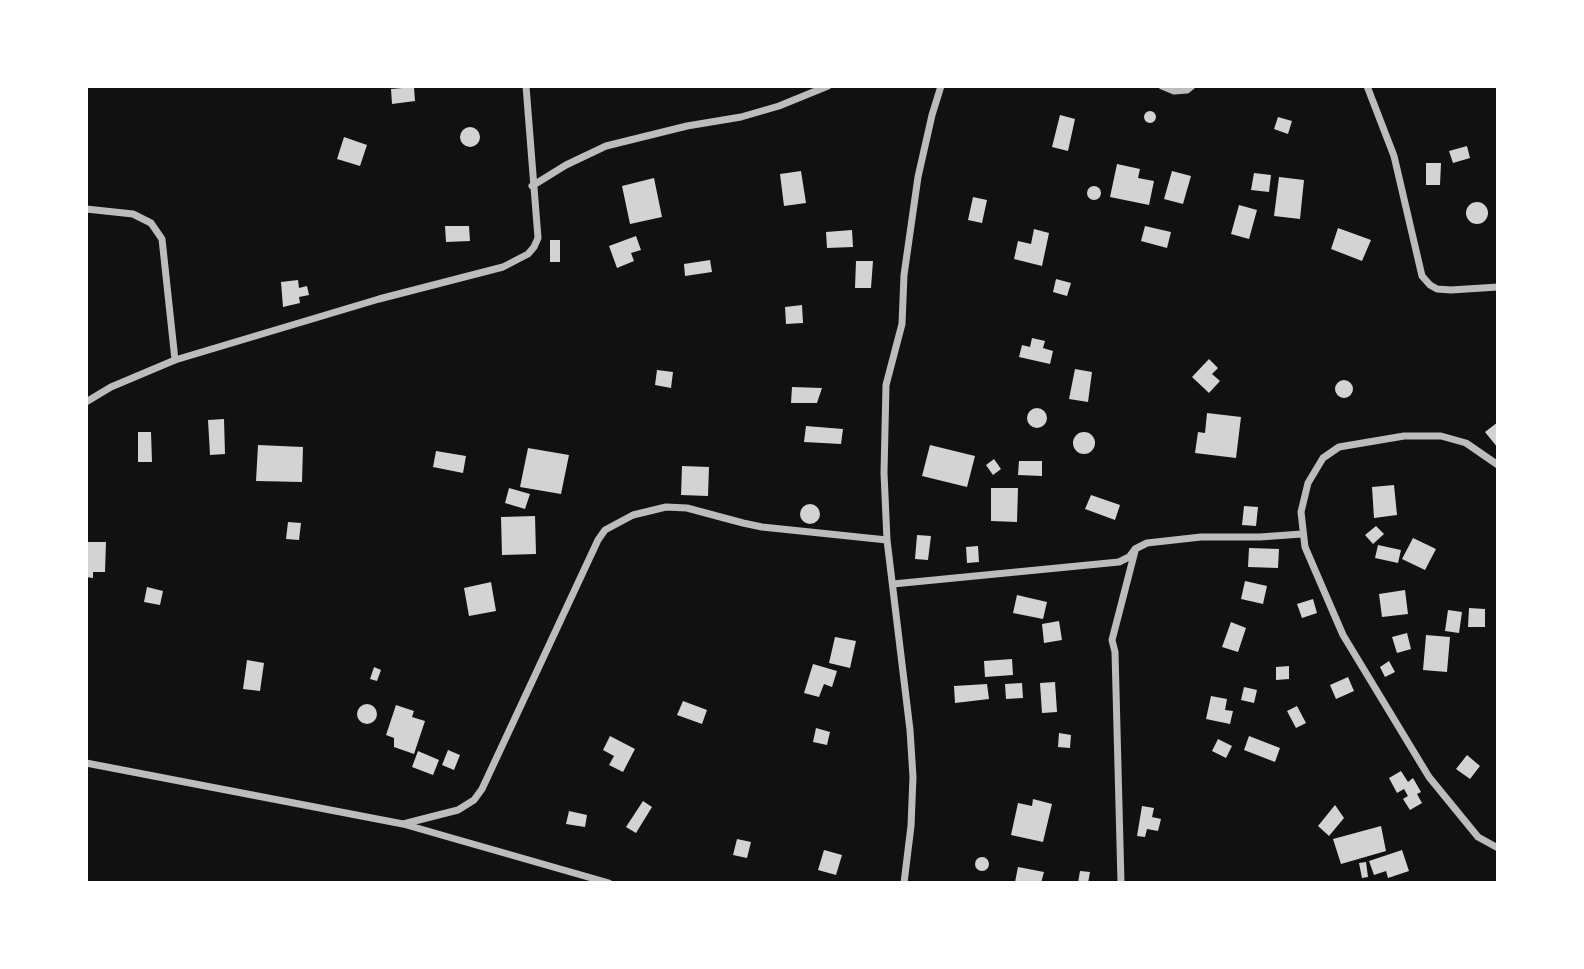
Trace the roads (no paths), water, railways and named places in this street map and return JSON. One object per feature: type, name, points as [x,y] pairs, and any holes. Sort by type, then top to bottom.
[{"type":"street","points":[[86,402],[111,387],[175,360],[379,299],[516,262],[534,247],[538,238],[526,86]]},
{"type":"street","points":[[533,186],[566,165],[606,146],[687,126],[741,117],[779,106],[828,86]]},
{"type":"street","points":[[904,883],[911,826],[913,777],[910,730],[887,540],[884,473],[886,385],[902,324],[904,275],[918,177],[941,86]]},
{"type":"street","points":[[1162,86],[1174,91],[1187,90],[1192,86]]},
{"type":"street","points":[[1367,86],[1394,156],[1422,276],[1437,289],[1498,287]]},
{"type":"street","points":[[86,209],[132,214],[151,223],[162,239],[175,360]]},
{"type":"street","points":[[1498,465],[1466,443],[1441,436],[1404,436],[1339,447],[1323,458],[1308,482],[1301,512],[1305,547],[1343,635],[1429,776],[1478,837],[1498,848]]},
{"type":"street","points":[[403,824],[458,810],[474,800],[482,789],[605,530],[619,522],[666,507],[687,508],[743,523],[887,540]]},
{"type":"street","points":[[893,583],[1119,562],[1147,543],[1201,537],[1302,534]]},
{"type":"street","points":[[1121,883],[1115,652],[1112,640],[1135,549]]},
{"type":"street","points":[[86,764],[403,824],[578,879],[609,883]]}]
